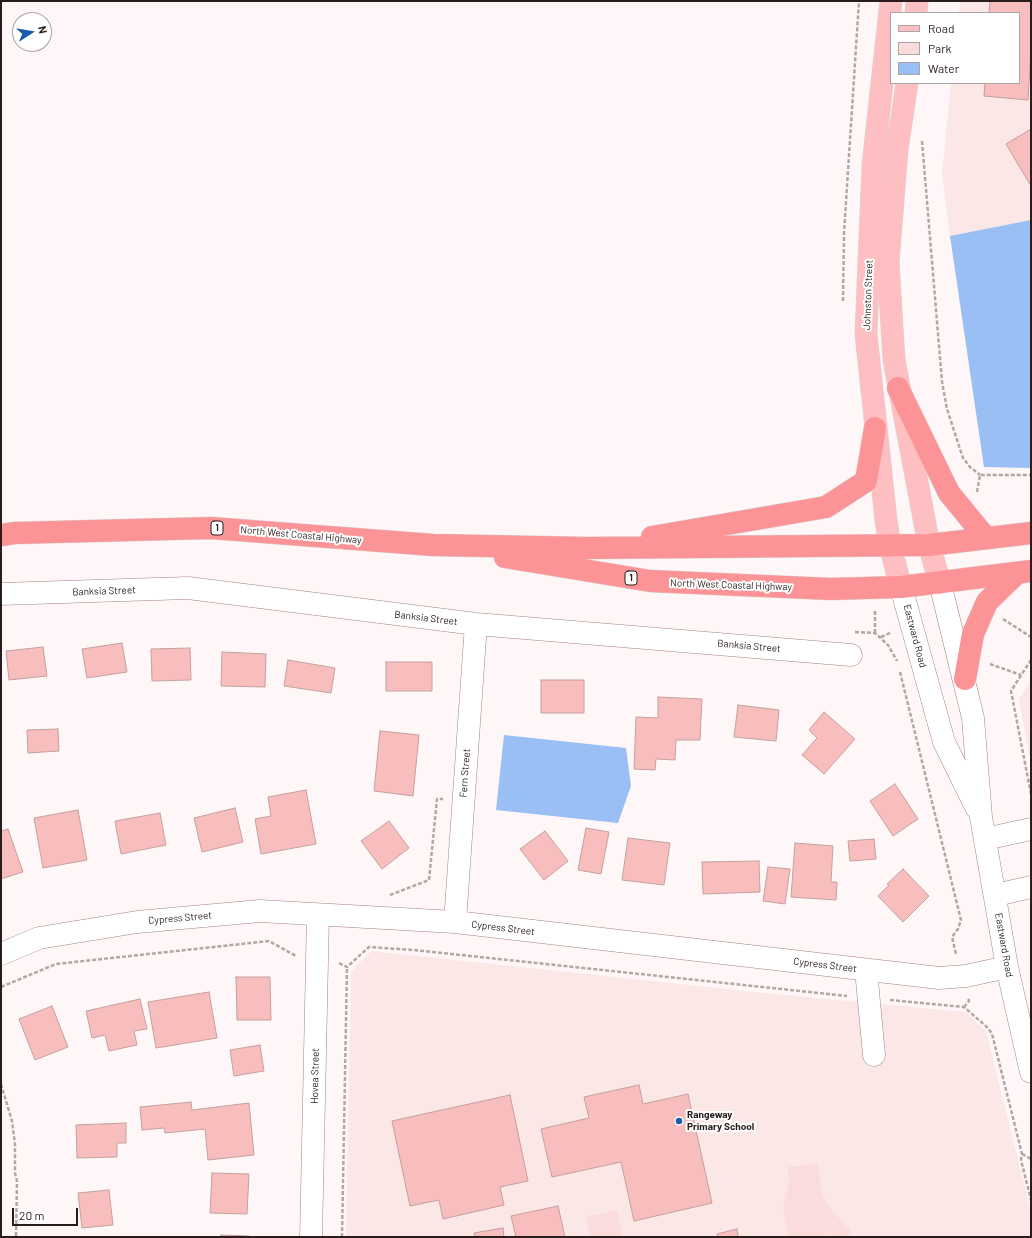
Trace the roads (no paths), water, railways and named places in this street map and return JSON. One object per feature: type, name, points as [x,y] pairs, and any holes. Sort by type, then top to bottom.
[{"type":"highway","points":[[898,388],[949,494],[986,538]]},
{"type":"highway","points":[[587,548],[826,508],[866,481],[875,428]]},
{"type":"highway","name":"North West Coastal Highway","points":[[1,536],[15,533],[211,528],[433,545],[587,548],[929,545],[1031,533]]},
{"type":"highway","name":"North West Coastal Highway","points":[[433,545],[650,582],[831,588],[902,587],[1024,572]]},
{"type":"highway","points":[[964,679],[973,634],[987,602],[1024,572]]},
{"type":"main road","name":"Johnston Street","points":[[890,1],[873,164],[866,334],[875,428],[890,546],[902,587]]},
{"type":"main road","points":[[916,12],[917,1]]},
{"type":"main road","name":"Johnston Street","points":[[907,84],[897,150],[888,262],[894,360],[898,388],[929,545],[940,583]]},
{"type":"street","name":"Eastward Road","points":[[940,583],[973,718],[981,817],[996,895],[1007,967],[1031,1072]]},
{"type":"street","name":"Eastward Road","points":[[902,587],[944,742],[981,817]]},
{"type":"street","name":"Banksia Street","points":[[1,594],[188,588],[476,624],[853,646]]},
{"type":"street","name":"Fern Street","points":[[455,922],[476,624]]},
{"type":"street","points":[[985,839],[1031,829]]},
{"type":"street","points":[[996,895],[1031,887]]},
{"type":"street","name":"Cypress Street","points":[[1,954],[39,938],[137,922],[260,911],[455,922],[939,978],[966,976],[1007,967]]},
{"type":"street","name":"Hovea Street","points":[[311,1237],[318,915]]},
{"type":"street","points":[[866,970],[874,1055]]},
{"type":"water","points":[[1031,220],[1031,468],[984,467],[950,236]]},
{"type":"water","points":[[504,735],[626,748],[631,786],[618,823],[496,810]]},
{"type":"place","name":"Rangeway Primary School","points":[[679,1121]]}]
